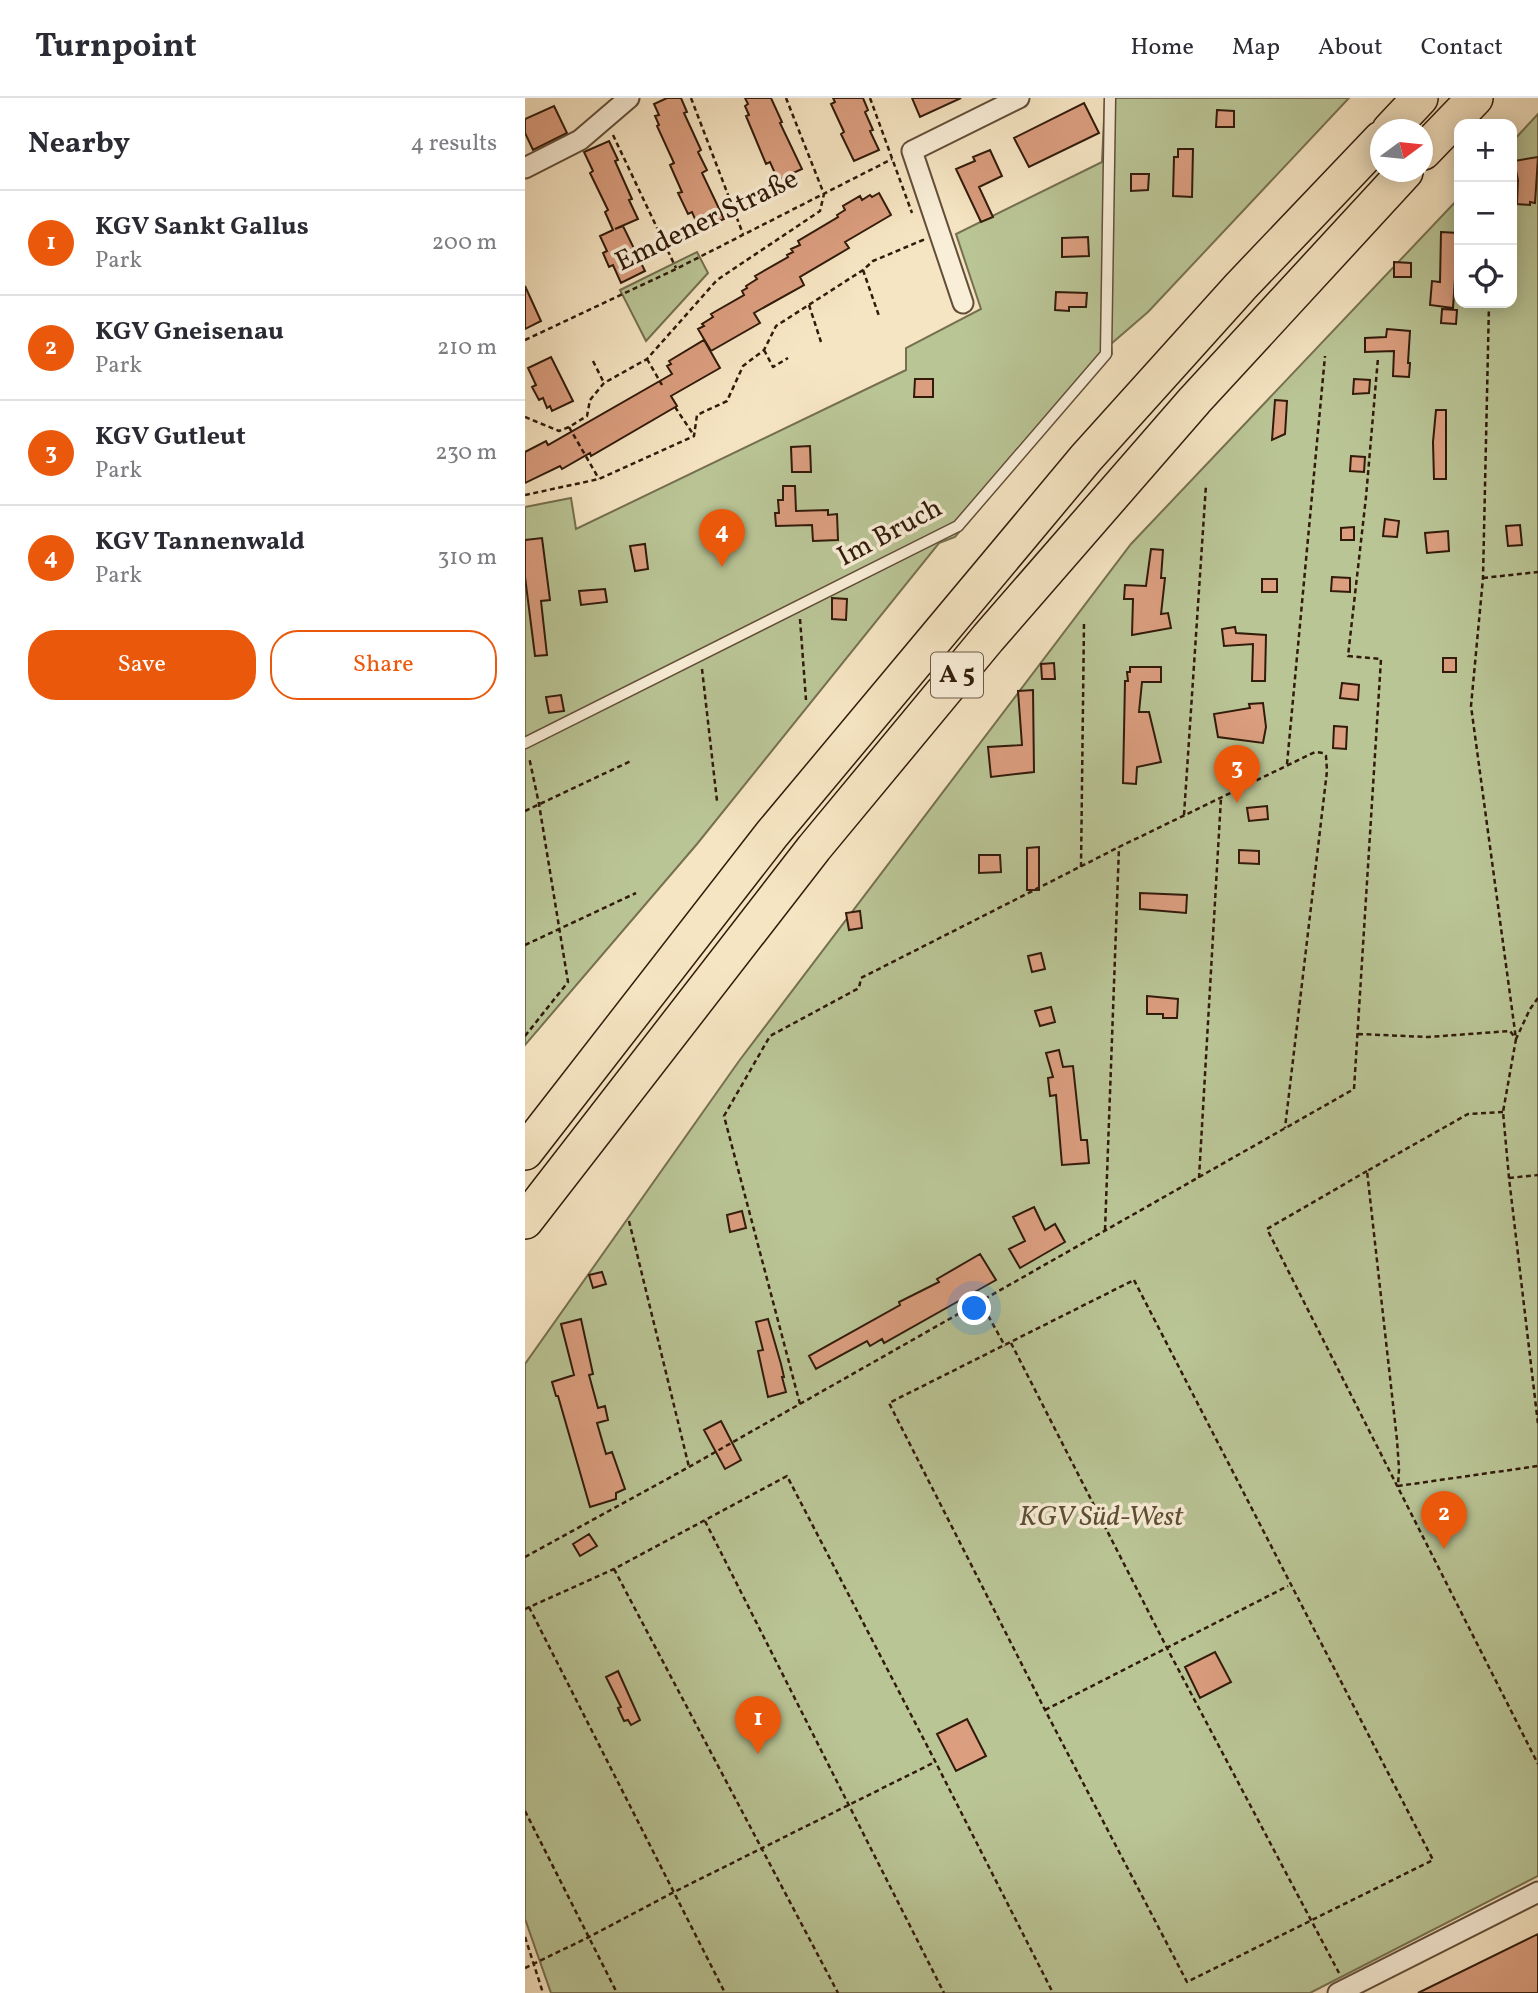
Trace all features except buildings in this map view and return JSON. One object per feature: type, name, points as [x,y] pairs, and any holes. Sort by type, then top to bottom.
[{"type":"highway","points":[[1400,119],[1420,98]]},
{"type":"highway","points":[[1433,142],[1475,98]]},
{"type":"highway","name":"A 5","points":[[525,1152],[772,834],[1086,458],[1241,286],[1370,151]]},
{"type":"highway","name":"A 5","points":[[525,1221],[814,848],[988,638],[1203,390],[1396,182]]},
{"type":"street","points":[[525,168],[580,140],[629,98]]},
{"type":"street","points":[[964,303],[912,150],[1020,98]]},
{"type":"street","points":[[1350,1990],[1538,1892]]},
{"type":"lane","name":"Im Bruch","points":[[526,743],[958,526],[1106,354],[1110,98]]},
{"type":"path","points":[[691,98],[743,234]]},
{"type":"path","points":[[525,417],[559,431],[587,416],[590,400],[604,383],[647,359],[717,280],[820,211],[824,194],[786,98]]},
{"type":"path","points":[[870,98],[914,217]]},
{"type":"path","points":[[606,119],[676,269]]},
{"type":"path","name":"Emdener Straße","points":[[525,340],[676,269],[912,150]]},
{"type":"path","points":[[694,436],[697,415],[727,401],[743,366],[764,350],[776,327],[873,261],[923,240],[918,229]]},
{"type":"path","points":[[863,270],[879,316]]},
{"type":"path","points":[[809,305],[821,342]]},
{"type":"path","points":[[1489,308],[1483,578],[1471,706],[1516,1039]]},
{"type":"path","points":[[764,350],[773,367],[788,358]]},
{"type":"path","points":[[1287,764],[1325,356]]},
{"type":"path","points":[[525,1557],[689,1467],[1354,1089],[1381,659],[1348,656],[1378,358]]},
{"type":"path","points":[[647,359],[662,385]]},
{"type":"path","points":[[593,361],[604,383]]},
{"type":"path","points":[[675,407],[694,436]]},
{"type":"path","points":[[569,428],[599,479]]},
{"type":"path","points":[[525,495],[599,479],[694,436]]},
{"type":"path","points":[[1184,814],[1206,485]]},
{"type":"path","points":[[1483,578],[1538,572]]},
{"type":"path","points":[[799,606],[806,700]]},
{"type":"path","points":[[1081,867],[1084,622]]},
{"type":"path","points":[[701,655],[717,801]]},
{"type":"path","points":[[525,1035],[568,982],[539,804],[526,743]]},
{"type":"path","points":[[800,1404],[724,1116],[770,1035],[859,988],[861,978],[1184,814],[1315,752],[1322,753],[1327,760],[1327,771],[1285,1128]]},
{"type":"path","points":[[525,811],[631,761]]},
{"type":"path","points":[[1199,1178],[1221,798]]},
{"type":"path","points":[[1105,1230],[1119,847]]},
{"type":"path","points":[[525,945],[636,893]]},
{"type":"path","points":[[1538,998],[1516,1039],[1503,1112],[1538,1424]]},
{"type":"path","points":[[1359,1034],[1428,1037],[1510,1031],[1516,1039]]},
{"type":"path","points":[[1503,1112],[1468,1114],[1267,1229],[1538,1764]]},
{"type":"path","points":[[1367,1171],[1397,1440],[1398,1486]]},
{"type":"path","points":[[1509,1178],[1538,1175]]},
{"type":"path","points":[[629,1220],[689,1467]]},
{"type":"path","points":[[1134,1280],[1433,1860],[1187,1982],[889,1403],[1011,1343],[1134,1280]]},
{"type":"path","points":[[981,1301],[1005,1346]]},
{"type":"path","points":[[1011,1343],[1167,1648],[1350,1990]]},
{"type":"path","points":[[1398,1486],[1538,1466]]},
{"type":"path","points":[[725,1993],[527,1608],[614,1569],[787,1476],[936,1761],[1053,1993]]},
{"type":"path","points":[[705,1521],[944,1993]]},
{"type":"path","points":[[614,1569],[838,1993]]},
{"type":"path","points":[[1045,1710],[1290,1585]]},
{"type":"path","points":[[525,1968],[936,1761]]},
{"type":"path","points":[[525,1811],[617,1993]]},
{"type":"path","points":[[525,1937],[543,1993]]},
{"type":"green space","points":[[1105,98],[1349,98],[1148,312],[1111,344],[1112,354],[955,537],[939,543],[697,844],[525,1045],[525,507],[571,498],[576,529],[906,370],[906,348],[981,309],[956,234],[1102,162]]},
{"type":"green space","name":"KGV Süd-West","points":[[1538,114],[1538,1876],[1310,1993],[551,1993],[525,1919],[525,1364],[739,1061],[1131,544],[1454,203],[1454,308],[1517,308],[1517,137]]},
{"type":"green space","points":[[697,252],[708,273],[646,341],[620,290]]},
{"type":"place","name":"KGV Tannenwald","points":[[722,567]]},
{"type":"place","name":"KGV Gutleut","points":[[1237,803]]},
{"type":"place","name":"KGV Gneisenau","points":[[1444,1549]]},
{"type":"place","name":"KGV Sankt Gallus","points":[[758,1754]]}]
